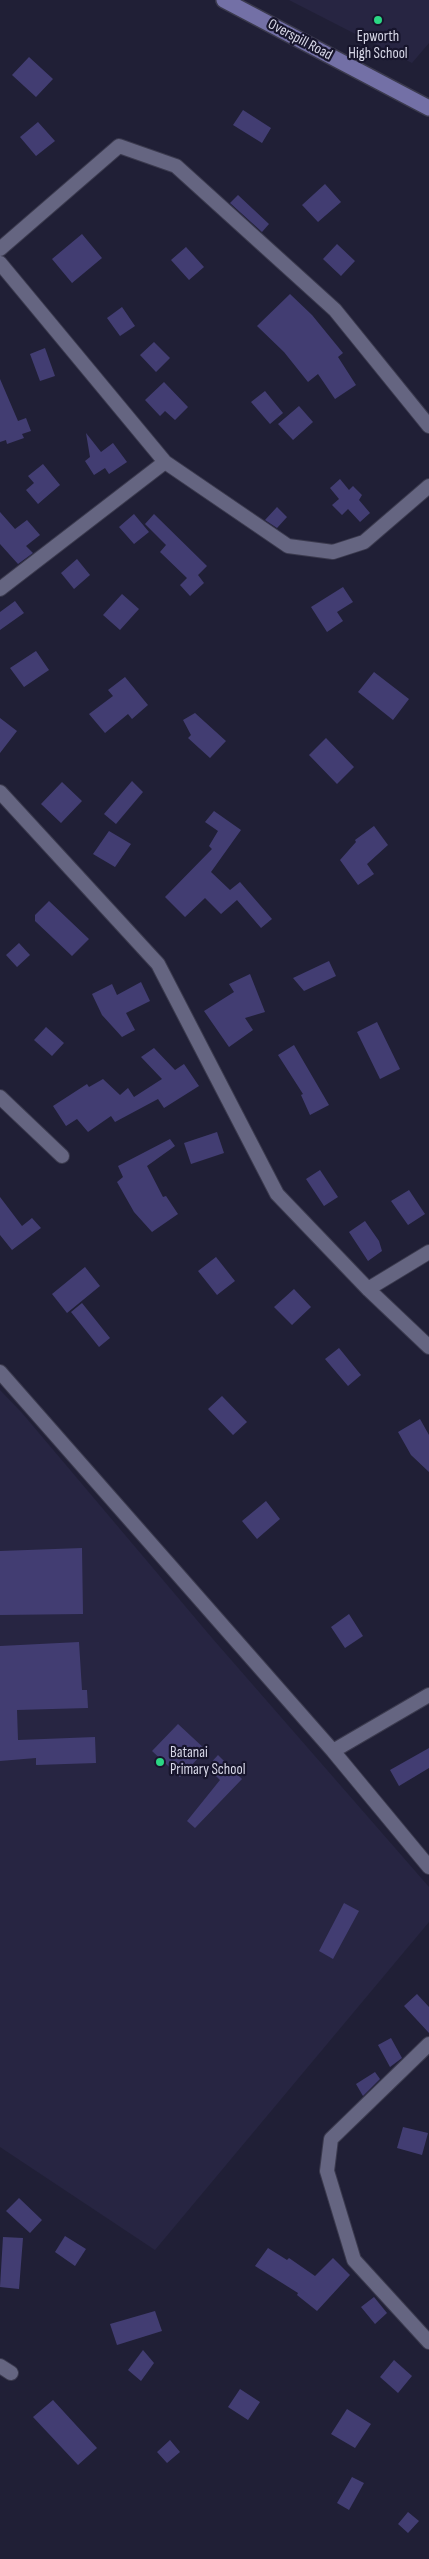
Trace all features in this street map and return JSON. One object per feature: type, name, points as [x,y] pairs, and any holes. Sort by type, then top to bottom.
[{"type":"street","name":"Overspill Road","points":[[224,0],[429,108]]},
{"type":"street","points":[[0,249],[119,146],[176,166],[335,310],[429,426]]},
{"type":"street","points":[[0,263],[164,462],[288,546],[333,552],[364,542],[429,486]]},
{"type":"street","points":[[0,589],[164,462]]},
{"type":"street","points":[[0,792],[158,964],[277,1194],[368,1289],[429,1347]]},
{"type":"street","points":[[0,1098],[62,1156]]},
{"type":"street","points":[[368,1289],[429,1252]]},
{"type":"street","points":[[0,1372],[333,1751],[429,1867]]},
{"type":"street","points":[[333,1751],[429,1695]]},
{"type":"street","points":[[429,2044],[331,2139],[327,2171],[354,2260],[429,2342]]},
{"type":"shaded area","name":"Epworth High School","points":[[289,0],[429,0],[429,43],[412,63]]},
{"type":"shaded area","name":"Batanai Primary School","points":[[0,1390],[22,1413],[212,1638],[429,1887],[429,1922],[155,2250],[0,2147]]},
{"type":"building","points":[[29,57],[53,79],[36,97],[12,75]]},
{"type":"building","points":[[243,110],[271,128],[262,143],[233,125]]},
{"type":"building","points":[[38,122],[55,141],[36,156],[20,137]]},
{"type":"building","points":[[325,184],[341,202],[318,222],[302,205]]},
{"type":"building","points":[[238,195],[269,224],[262,232],[230,203]]},
{"type":"building","points":[[82,234],[102,258],[72,283],[52,259]]},
{"type":"building","points":[[337,244],[355,261],[341,276],[323,259]]},
{"type":"building","points":[[186,247],[204,267],[189,280],[171,260]]},
{"type":"building","points":[[290,294],[312,315],[343,353],[338,357],[356,385],[335,399],[318,374],[308,382],[284,352],[257,326]]},
{"type":"building","points":[[122,307],[135,326],[120,336],[107,318]]},
{"type":"building","points":[[154,342],[170,358],[156,372],[140,355]]},
{"type":"building","points":[[45,348],[55,376],[40,381],[30,354]]},
{"type":"building","points":[[0,379],[18,421],[26,418],[31,431],[22,434],[24,438],[7,444],[6,440],[0,442]]},
{"type":"building","points":[[164,382],[188,407],[175,420],[165,411],[160,416],[145,400]]},
{"type":"building","points":[[265,391],[283,413],[270,424],[251,402]]},
{"type":"building","points":[[299,406],[313,422],[293,440],[278,424]]},
{"type":"building","points":[[86,433],[101,452],[113,443],[127,462],[109,474],[105,468],[94,475],[85,461],[90,457]]},
{"type":"building","points":[[43,464],[60,485],[38,504],[26,490],[34,483],[28,476]]},
{"type":"building","points":[[340,479],[349,490],[353,486],[362,495],[359,500],[370,513],[360,522],[348,509],[342,515],[332,505],[339,499],[330,488]]},
{"type":"building","points":[[277,507],[287,517],[277,528],[265,520]]},
{"type":"building","points":[[0,512],[15,529],[27,520],[40,535],[26,546],[33,553],[18,564],[0,544]]},
{"type":"building","points":[[134,514],[149,532],[134,544],[119,527]]},
{"type":"building","points":[[154,514],[207,566],[198,575],[204,583],[190,596],[180,585],[187,578],[160,552],[166,545],[145,524]]},
{"type":"building","points":[[77,559],[90,575],[74,589],[61,573]]},
{"type":"building","points":[[343,587],[353,602],[337,612],[343,621],[327,632],[311,607]]},
{"type":"building","points":[[122,594],[139,609],[120,630],[103,615]]},
{"type":"building","points":[[15,601],[24,613],[0,630],[0,612]]},
{"type":"building","points":[[36,651],[49,670],[24,687],[10,668]]},
{"type":"building","points":[[374,672],[409,699],[393,720],[358,692]]},
{"type":"building","points":[[125,677],[148,705],[132,719],[128,714],[105,733],[89,714],[113,696],[108,690]]},
{"type":"building","points":[[195,713],[226,741],[210,758],[188,738],[191,735],[183,720]]},
{"type":"building","points":[[0,718],[17,731],[0,753]]},
{"type":"building","points":[[326,738],[354,767],[337,784],[309,755]]},
{"type":"building","points":[[132,781],[143,792],[116,824],[104,814]]},
{"type":"building","points":[[62,782],[82,801],[61,823],[41,804]]},
{"type":"building","points":[[214,811],[241,830],[211,872],[230,890],[240,882],[272,919],[261,928],[237,900],[221,914],[205,898],[185,917],[165,897],[212,849],[209,846],[218,831],[205,822]]},
{"type":"building","points":[[374,826],[388,845],[367,864],[374,874],[358,885],[340,860],[356,842],[355,840]]},
{"type":"building","points":[[109,831],[131,844],[115,867],[93,854]]},
{"type":"building","points":[[49,901],[89,939],[72,956],[35,921],[35,915]]},
{"type":"building","points":[[19,943],[30,955],[17,967],[6,955]]},
{"type":"building","points":[[329,961],[336,976],[304,991],[293,978]]},
{"type":"building","points":[[250,974],[265,1012],[245,1018],[253,1030],[229,1047],[204,1011],[234,992],[229,984]]},
{"type":"building","points":[[141,982],[150,1001],[126,1013],[135,1030],[122,1037],[102,1015],[92,994],[112,984],[117,995]]},
{"type":"building","points":[[377,1022],[400,1069],[380,1079],[357,1032]]},
{"type":"building","points":[[46,1027],[64,1043],[52,1056],[34,1040]]},
{"type":"building","points":[[294,1045],[329,1105],[310,1115],[301,1095],[303,1094],[278,1055]]},
{"type":"building","points":[[154,1048],[175,1070],[184,1064],[199,1086],[164,1108],[158,1099],[115,1122],[111,1116],[88,1132],[77,1119],[66,1126],[53,1106],[87,1084],[89,1087],[103,1079],[120,1095],[128,1088],[134,1097],[162,1079],[141,1057]]},
{"type":"building","points":[[217,1132],[224,1153],[191,1164],[184,1143]]},
{"type":"building","points":[[170,1139],[175,1146],[147,1166],[163,1197],[166,1196],[178,1214],[152,1232],[134,1212],[117,1182],[123,1177],[118,1166]]},
{"type":"building","points":[[320,1170],[338,1197],[324,1206],[306,1179]]},
{"type":"building","points":[[409,1190],[425,1214],[408,1225],[391,1201]]},
{"type":"building","points":[[0,1197],[22,1226],[32,1218],[41,1228],[12,1250],[0,1235]]},
{"type":"building","points":[[365,1221],[379,1241],[382,1251],[368,1261],[349,1232]]},
{"type":"building","points":[[216,1257],[235,1281],[217,1295],[198,1271]]},
{"type":"building","points":[[85,1267],[100,1286],[67,1313],[52,1294]]},
{"type":"building","points":[[294,1289],[311,1307],[292,1325],[274,1307]]},
{"type":"building","points":[[82,1303],[110,1338],[99,1347],[71,1312]]},
{"type":"building","points":[[339,1348],[361,1375],[348,1386],[325,1359]]},
{"type":"building","points":[[222,1396],[247,1422],[233,1435],[208,1409]]},
{"type":"building","points":[[420,1419],[429,1435],[429,1472],[411,1455],[398,1432]]},
{"type":"building","points":[[266,1501],[280,1519],[257,1539],[242,1521]]},
{"type":"building","points":[[82,1548],[83,1614],[0,1615],[0,1551]]},
{"type":"building","points":[[349,1614],[363,1636],[345,1648],[331,1627]]},
{"type":"building","points":[[79,1642],[82,1690],[87,1690],[88,1708],[17,1710],[18,1740],[95,1737],[96,1763],[36,1765],[36,1758],[0,1761],[0,1646]]},
{"type":"building","points":[[178,1724],[206,1750],[180,1777],[152,1751]]},
{"type":"building","points":[[429,1748],[429,1768],[399,1786],[390,1770]]},
{"type":"building","points":[[218,1755],[242,1779],[195,1828],[187,1821],[220,1780],[207,1767]]},
{"type":"building","points":[[344,1903],[359,1911],[333,1959],[319,1951]]},
{"type":"building","points":[[417,1994],[429,2007],[429,2033],[404,2006]]},
{"type":"building","points":[[391,2038],[402,2058],[390,2067],[378,2045]]},
{"type":"building","points":[[375,2072],[380,2079],[363,2096],[356,2084]]},
{"type":"building","points":[[403,2127],[428,2133],[422,2155],[397,2148]]},
{"type":"building","points":[[19,2198],[42,2220],[30,2233],[6,2211]]},
{"type":"building","points":[[65,2236],[86,2249],[75,2266],[55,2252]]},
{"type":"building","points":[[3,2237],[23,2238],[19,2289],[0,2287]]},
{"type":"building","points":[[268,2248],[287,2260],[289,2258],[315,2276],[333,2258],[350,2275],[317,2311],[297,2295],[298,2293],[255,2266]]},
{"type":"building","points":[[374,2297],[387,2313],[375,2324],[361,2307]]},
{"type":"building","points":[[155,2311],[162,2331],[117,2345],[110,2324]]},
{"type":"building","points":[[143,2350],[154,2363],[141,2381],[128,2370]]},
{"type":"building","points":[[394,2360],[412,2376],[398,2393],[380,2377]]},
{"type":"building","points":[[240,2389],[260,2402],[248,2420],[228,2407]]},
{"type":"building","points":[[53,2400],[97,2448],[78,2465],[33,2417]]},
{"type":"building","points":[[347,2409],[371,2424],[355,2448],[331,2434]]},
{"type":"building","points":[[170,2440],[180,2452],[167,2463],[157,2452]]},
{"type":"building","points":[[352,2477],[364,2483],[349,2510],[337,2503]]},
{"type":"building","points":[[408,2512],[419,2521],[408,2533],[398,2524]]},
{"type":"place","name":"Epworth High School","points":[[378,20]]},
{"type":"place","name":"Batanai Primary School","points":[[160,1762]]}]
